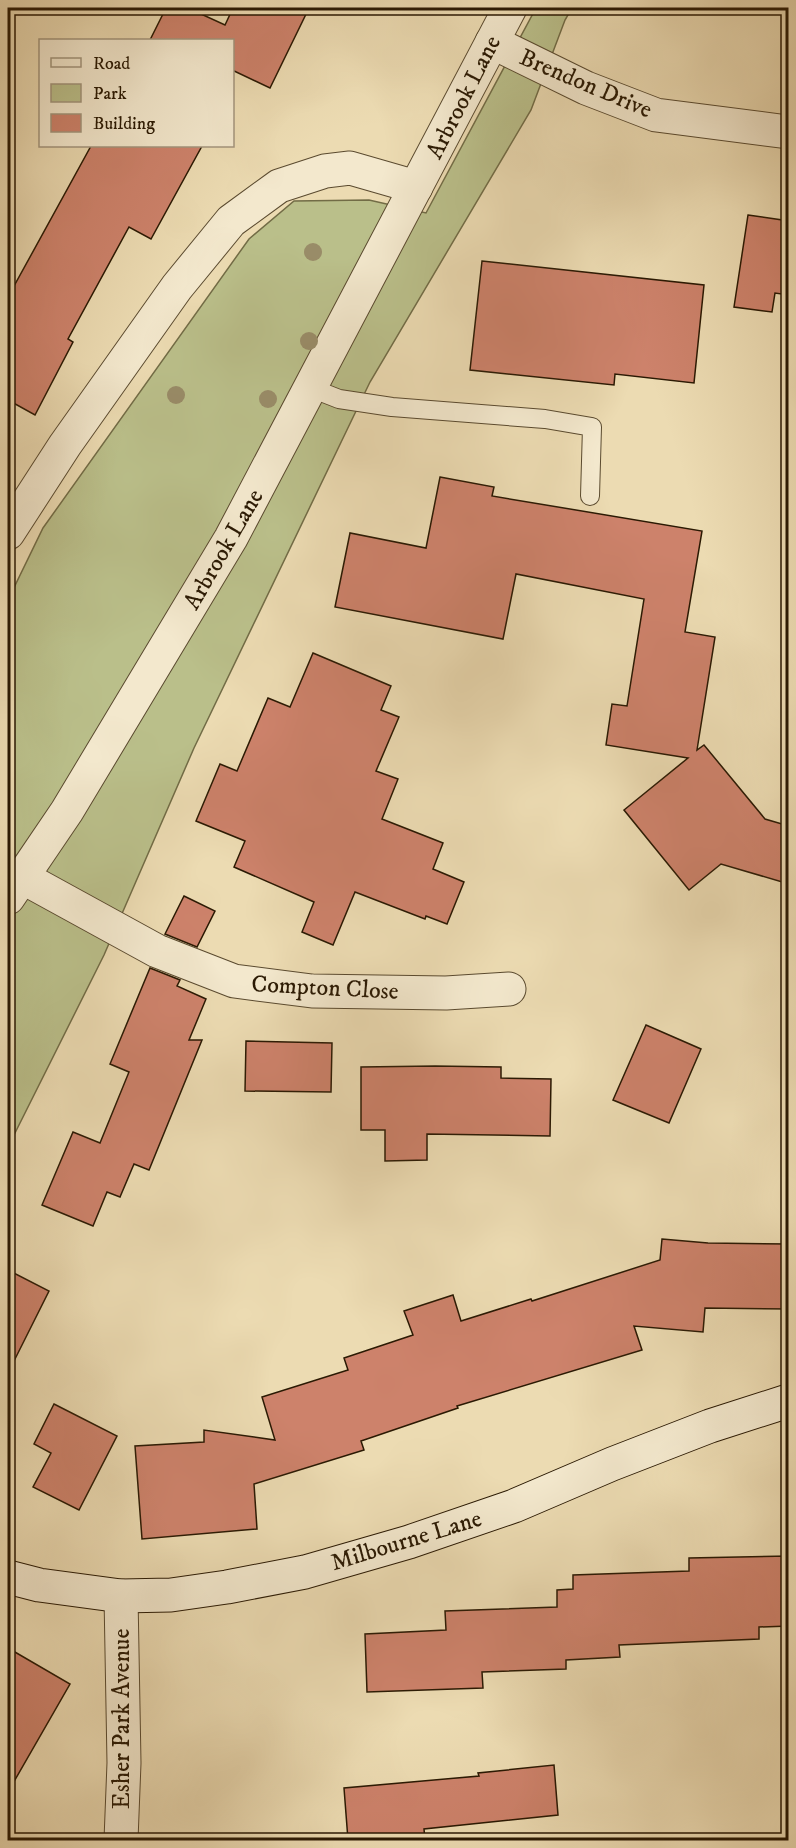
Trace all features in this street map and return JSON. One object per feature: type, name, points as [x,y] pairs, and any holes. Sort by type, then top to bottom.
[{"type":"street","name":"Arbrook Lane","points":[[15,888],[67,811],[231,538],[510,8]]},
{"type":"street","name":"Brendon Drive","points":[[492,42],[586,88],[656,115],[789,132]]},
{"type":"street","name":"Arbrook Lane","points":[[8,533],[66,445],[177,286],[231,221],[279,186],[325,171],[350,168],[416,187]]},
{"type":"street","name":"Compton Close","points":[[15,888],[157,951],[234,981],[312,991],[446,993],[509,989]]},
{"type":"street","name":"Milbourne Lane","points":[[8,1577],[39,1585],[121,1596],[171,1595],[305,1572],[409,1542],[514,1506],[612,1464],[710,1426],[789,1401]]},
{"type":"street","name":"Esher Park Avenue","points":[[121,1596],[124,1751],[121,1840]]},
{"type":"lane","points":[[311,388],[339,399],[392,407],[545,419],[592,427],[590,496]]},
{"type":"green space","points":[[536,8],[572,8],[565,20],[531,110],[370,382],[194,748],[104,955],[8,1147],[8,600],[43,528],[249,239],[294,201],[369,200],[426,213]]},
{"type":"building","points":[[166,8],[188,8],[225,25],[233,8],[309,8],[270,88],[234,71],[234,39],[150,39]]},
{"type":"building","points":[[90,147],[201,147],[151,239],[129,227],[68,339],[73,342],[35,415],[8,400],[8,297]]},
{"type":"building","points":[[748,215],[789,221],[789,295],[775,293],[772,312],[734,307]]},
{"type":"building","points":[[482,261],[704,285],[694,383],[615,374],[614,385],[470,370]]},
{"type":"building","points":[[440,477],[494,487],[492,496],[702,531],[685,632],[715,637],[697,750],[704,745],[765,819],[789,826],[789,884],[721,864],[689,890],[624,810],[688,758],[606,745],[612,704],[627,706],[644,599],[516,574],[503,639],[335,607],[350,533],[426,548]]},
{"type":"building","points":[[313,653],[391,686],[381,710],[399,717],[376,771],[398,779],[382,819],[443,843],[433,869],[464,882],[447,924],[426,916],[425,919],[355,892],[333,945],[302,932],[314,902],[234,867],[245,841],[196,821],[220,764],[237,771],[268,698],[290,707]]},
{"type":"building","points":[[184,896],[215,911],[197,947],[165,934]]},
{"type":"building","points":[[150,968],[180,980],[177,986],[206,999],[189,1040],[202,1040],[149,1170],[134,1164],[120,1197],[107,1192],[93,1226],[42,1205],[73,1132],[100,1143],[129,1072],[110,1064]]},
{"type":"building","points":[[646,1025],[701,1049],[669,1123],[613,1100]]},
{"type":"building","points":[[246,1041],[332,1043],[331,1092],[245,1091]]},
{"type":"building","points":[[361,1067],[501,1067],[501,1078],[551,1079],[550,1136],[427,1134],[427,1160],[385,1161],[385,1130],[361,1130]]},
{"type":"building","points":[[662,1239],[708,1243],[789,1244],[789,1309],[705,1308],[703,1332],[634,1326],[642,1350],[457,1406],[458,1408],[361,1441],[364,1450],[254,1484],[257,1529],[142,1539],[135,1446],[204,1442],[204,1430],[275,1440],[262,1397],[348,1370],[344,1358],[413,1335],[404,1311],[453,1295],[461,1321],[660,1260]]},
{"type":"building","points":[[8,1270],[49,1291],[8,1373]]},
{"type":"building","points":[[54,1404],[117,1436],[79,1510],[33,1487],[51,1453],[34,1444]]},
{"type":"building","points":[[789,1556],[789,1626],[759,1627],[759,1639],[619,1645],[620,1657],[566,1660],[566,1669],[482,1672],[483,1688],[367,1692],[365,1634],[446,1630],[445,1611],[557,1607],[557,1590],[573,1589],[573,1575],[689,1571],[689,1558]]},
{"type":"building","points":[[8,1648],[70,1684],[8,1792]]},
{"type":"building","points":[[554,1765],[558,1815],[424,1829],[425,1840],[348,1840],[344,1788],[479,1776],[478,1773]]}]
